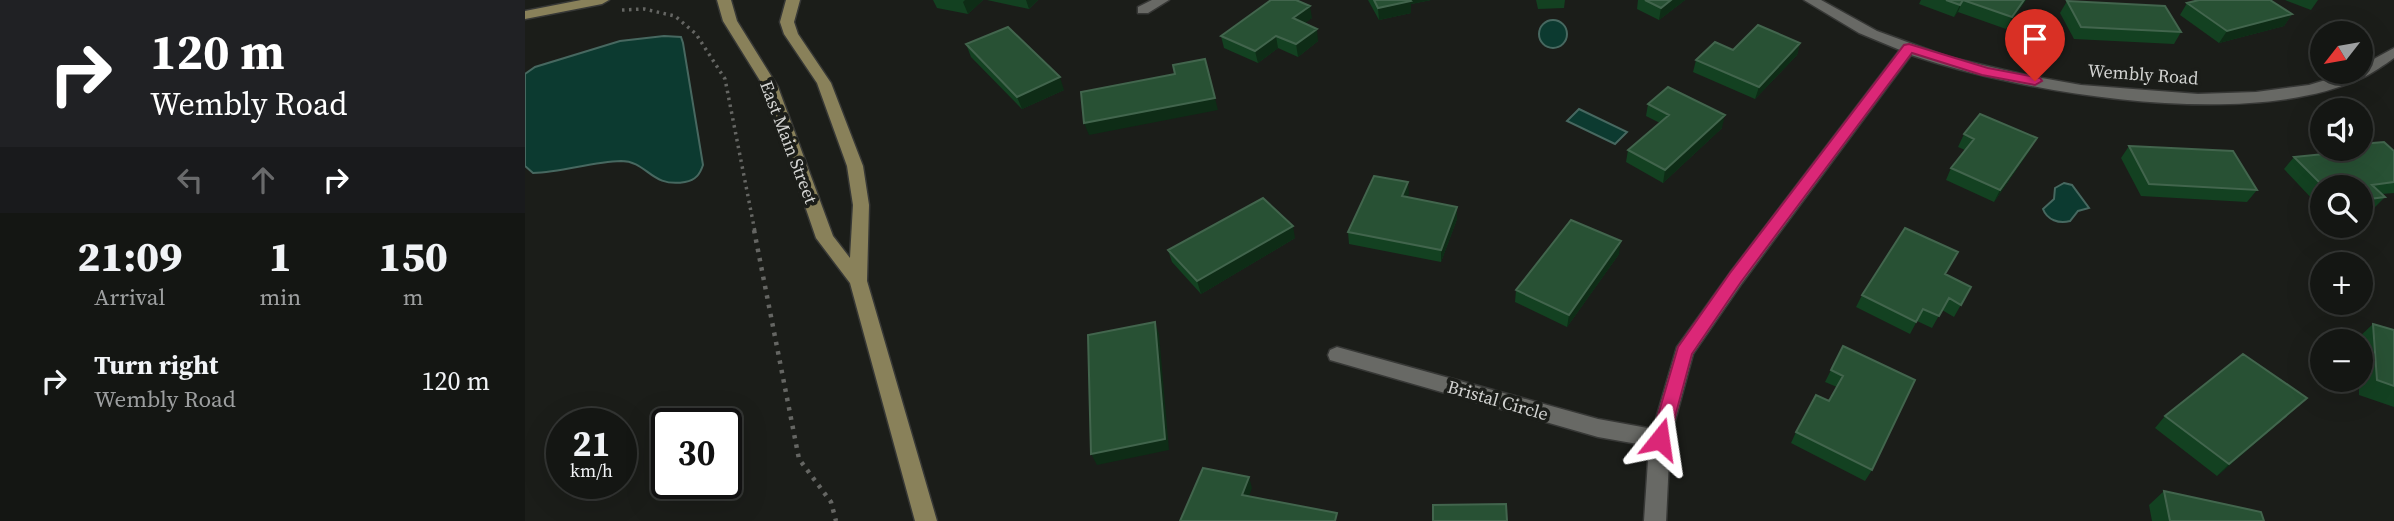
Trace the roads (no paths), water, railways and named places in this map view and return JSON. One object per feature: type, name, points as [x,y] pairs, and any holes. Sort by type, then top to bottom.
[{"type":"main road","points":[[527,14],[560,0]]},
{"type":"main road","points":[[527,14],[602,0]]},
{"type":"main road","name":"East Main Street","points":[[724,0],[730,20],[771,87],[825,238],[858,281]]},
{"type":"main road","name":"East Main Street","points":[[793,0],[786,22],[791,34],[824,83],[846,137],[859,185],[858,281],[926,521]]},
{"type":"street","points":[[1143,9],[1162,0]]},
{"type":"street","name":"Wembly Road","points":[[1811,0],[1871,34],[1909,48],[1986,72],[2084,90],[2238,99],[2294,93],[2333,85],[2365,72],[2394,52]]},
{"type":"street","points":[[1655,521],[1660,439],[1684,352],[1736,278],[1909,48]]},
{"type":"street","name":"Bristal Circle","points":[[1337,355],[1598,428],[1660,439]]}]
